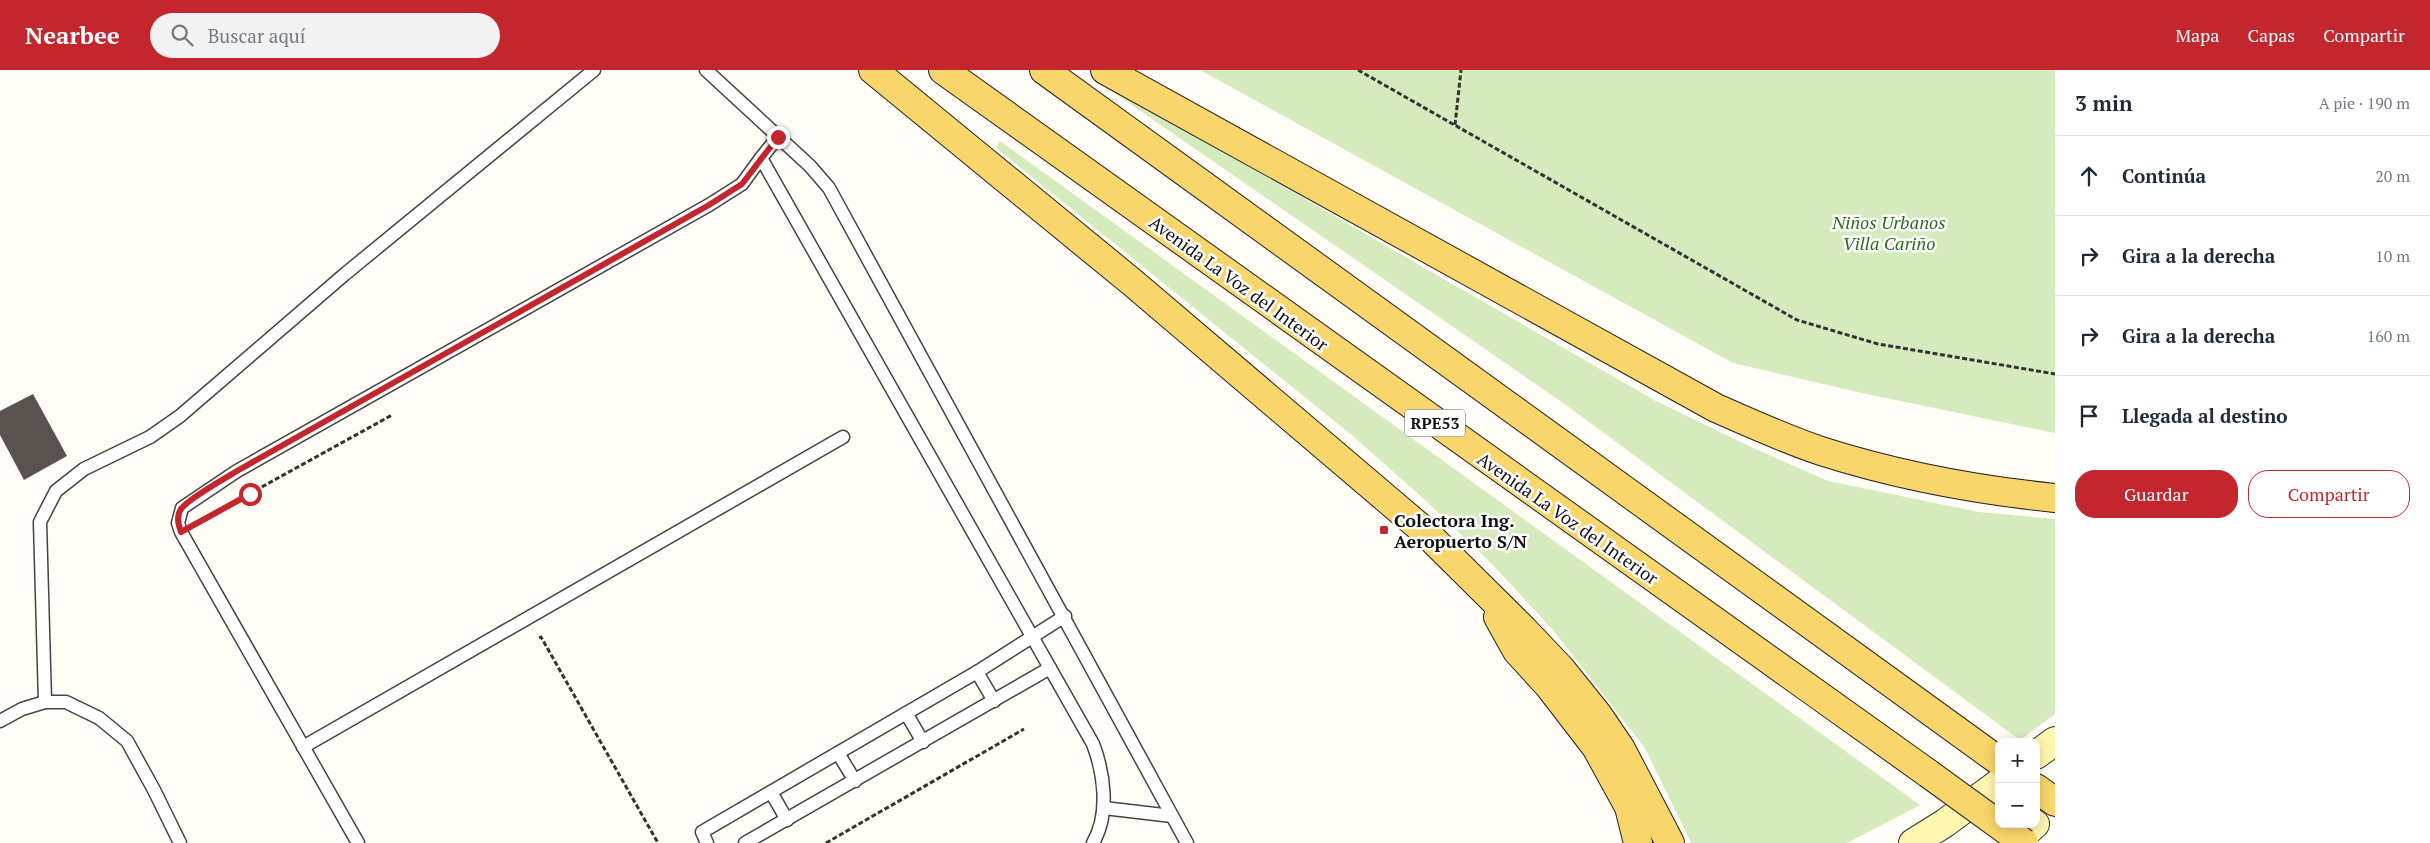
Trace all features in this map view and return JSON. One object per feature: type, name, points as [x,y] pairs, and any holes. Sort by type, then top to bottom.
[{"type":"main road","points":[[873,70],[1133,283],[1355,469],[1479,583],[1561,669],[1598,715],[1621,750],[1670,843]]},
{"type":"main road","name":"Avenida La Voz del Interior","points":[[943,70],[2024,843]]},
{"type":"main road","points":[[1044,70],[1995,758]]},
{"type":"main road","points":[[1105,70],[1716,408],[1775,434],[1860,463],[1916,476],[2055,498]]},
{"type":"main road","points":[[1479,583],[1517,651],[1549,686],[1596,747],[1629,807],[1638,843]]},
{"type":"main road","points":[[2040,752],[2055,741]]},
{"type":"main road","points":[[1914,843],[1995,786]]},
{"type":"main road","points":[[2040,791],[2055,802]]},
{"type":"main road","points":[[2040,820],[2055,806]]},
{"type":"main road","points":[[2014,843],[2031,828]]},
{"type":"lane","points":[[45,702],[40,522],[56,491],[84,469],[150,437],[180,416],[345,274],[594,70]]},
{"type":"lane","points":[[706,70],[810,166],[829,188],[1065,616],[1187,843]]},
{"type":"lane","points":[[358,843],[181,532],[178,523],[182,508],[237,471],[709,205],[742,184],[778,137]]},
{"type":"lane","points":[[761,158],[1093,744],[1102,777],[1104,808],[1093,843]]},
{"type":"lane","points":[[303,747],[843,437]]},
{"type":"lane","points":[[705,838],[771,792],[977,672],[1065,616]]},
{"type":"lane","points":[[745,843],[1050,668]]},
{"type":"lane","points":[[977,672],[994,701]]},
{"type":"lane","points":[[0,721],[22,709],[45,702],[66,702],[100,718],[127,741],[180,843]]},
{"type":"lane","points":[[906,713],[923,742]]},
{"type":"lane","points":[[838,753],[854,782]]},
{"type":"lane","points":[[771,792],[787,820]]},
{"type":"lane","points":[[1104,808],[1172,816]]},
{"type":"path","points":[[1358,70],[1797,320],[1878,344],[2055,374]]},
{"type":"path","points":[[1455,125],[1461,70]]},
{"type":"path","points":[[224,508],[392,415]]},
{"type":"path","points":[[533,642],[541,636],[658,843]]},
{"type":"path","points":[[826,843],[1024,729]]},
{"type":"green space","points":[[1081,70],[1654,400],[1751,447],[1828,481],[1979,512],[2055,519],[2055,714],[2023,738],[2017,738],[1566,405]]},
{"type":"green space","name":"Niños Urbanos Villa Cariño","points":[[1200,70],[2055,70],[2055,433],[1862,393],[1733,363]]},
{"type":"green space","points":[[1000,141],[1920,805],[1847,843],[1691,843],[1645,748],[1552,629],[1493,565],[1425,500],[1353,436],[996,148]]},
{"type":"building","points":[[33,394],[67,456],[24,480],[0,435],[0,411]]},
{"type":"place","name":"Colectora Ing. Aeropuerto S/N","points":[[1384,530]]},
{"type":"route","points":[[250,494],[181,532],[178,523],[179,514],[188,503],[237,471],[732,191],[749,176],[778,137]]}]
